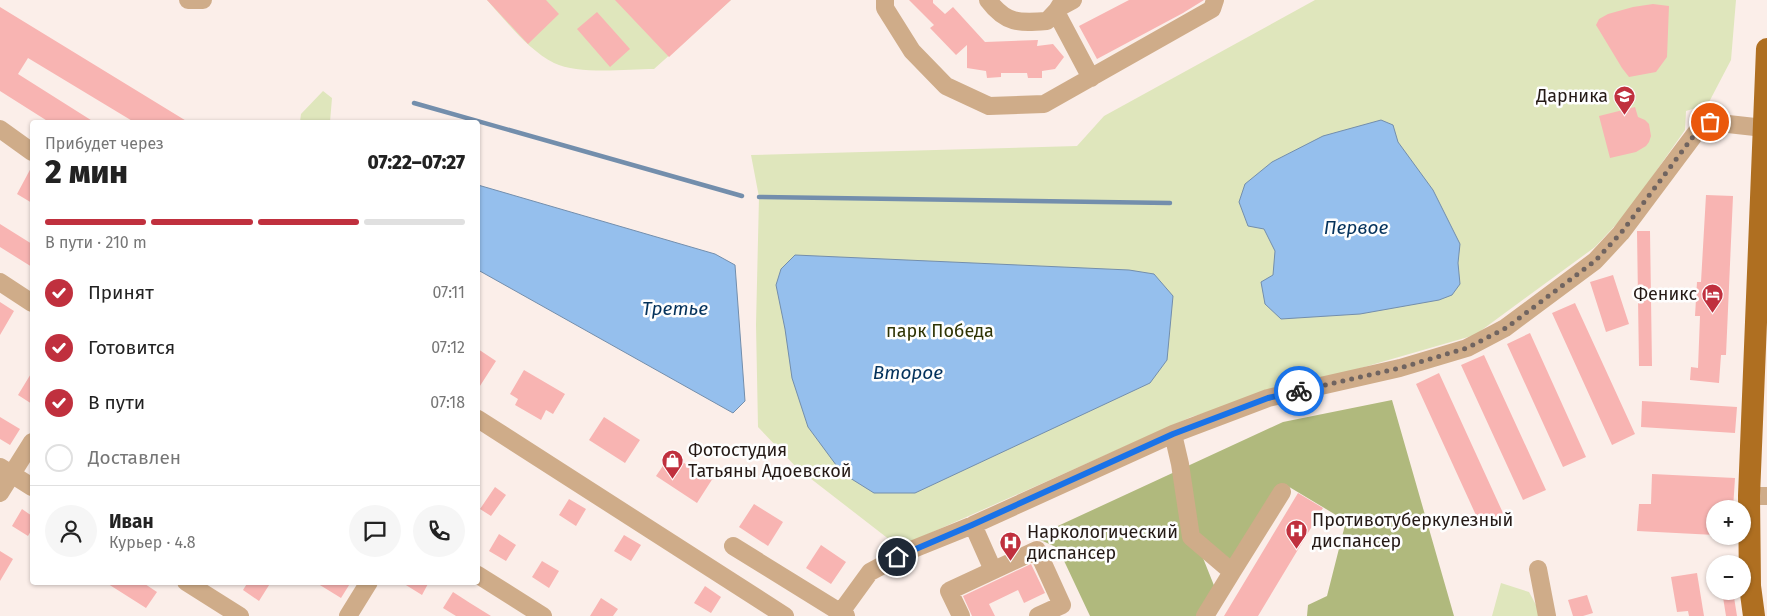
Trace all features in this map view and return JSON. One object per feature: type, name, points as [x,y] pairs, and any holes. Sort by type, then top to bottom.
[{"type":"main road","points":[[1754,616],[1750,586],[1758,496],[1767,49]]},
{"type":"street","points":[[188,0],[203,0]]},
{"type":"street","points":[[885,0],[885,8],[912,51],[946,86],[989,106],[1044,104],[1091,78],[1213,4]]},
{"type":"street","points":[[988,0],[997,12],[1006,19],[1020,23],[1047,21],[1060,6],[1073,0]]},
{"type":"street","points":[[1060,6],[1091,78]]},
{"type":"street","points":[[733,546],[842,615],[870,572],[911,550],[972,525],[1173,434],[1268,398],[1400,368],[1467,348],[1506,328],[1595,261],[1621,233],[1701,126],[1710,122],[1764,128]]},
{"type":"street","points":[[0,128],[30,150]]},
{"type":"street","points":[[0,282],[30,302]]},
{"type":"street","points":[[480,420],[784,616]]},
{"type":"street","points":[[1173,434],[1180,464],[1191,537],[1232,572]]},
{"type":"street","points":[[0,493],[6,471],[30,444]]},
{"type":"street","points":[[6,471],[30,486]]},
{"type":"street","points":[[1205,616],[1282,492]]},
{"type":"street","points":[[972,525],[993,570]]},
{"type":"street","points":[[962,616],[950,591],[1037,550],[1062,604],[1038,616]]},
{"type":"street","points":[[1538,569],[1547,616]]},
{"type":"street","points":[[480,576],[543,616]]},
{"type":"street","points":[[191,585],[240,616]]},
{"type":"street","points":[[348,616],[367,585]]},
{"type":"green space","points":[[487,0],[731,0],[654,69],[589,70],[564,67],[535,51]]},
{"type":"green space","name":"парк Победa","points":[[1315,0],[1736,0],[1731,60],[1708,104],[1686,111],[1685,130],[1626,214],[1595,247],[1475,335],[1191,417],[899,547],[797,468],[758,427],[756,325],[759,197],[751,155],[1077,146],[1104,116]]},
{"type":"green space","points":[[323,91],[332,98],[330,120],[300,120],[301,114]]},
{"type":"green space","name":"Противотуберкулезный диспансер","points":[[1392,400],[1454,616],[1307,616],[1308,605],[1327,596],[1346,521],[1286,485],[1246,550],[1221,571],[1201,553],[1215,588],[1198,616],[1090,616],[1058,548],[1034,537],[1283,422]]},
{"type":"green space","points":[[1501,583],[1529,592],[1542,616],[1492,616]]},
{"type":"water","name":"Первое","points":[[1381,120],[1393,125],[1398,142],[1433,190],[1460,244],[1458,263],[1460,284],[1452,295],[1439,300],[1360,314],[1281,319],[1265,304],[1261,282],[1273,275],[1275,251],[1264,229],[1248,226],[1239,202],[1245,184],[1272,162],[1323,136]]},
{"type":"water","name":"Третье","points":[[480,186],[715,254],[735,265],[745,401],[733,413],[480,271]]},
{"type":"water","name":"Второе","points":[[795,255],[1129,270],[1154,274],[1173,296],[1167,360],[1150,383],[915,493],[874,493],[842,473],[808,427],[792,378],[776,285],[781,269]]},
{"type":"building","points":[[487,0],[546,0],[559,14],[528,44]]},
{"type":"building","points":[[615,0],[731,0],[669,57]]},
{"type":"building","points":[[909,0],[933,0],[933,3],[945,14],[953,7],[985,42],[1038,40],[1037,46],[1053,44],[1064,57],[1055,69],[1042,71],[1042,78],[1028,78],[1027,73],[1001,73],[1001,77],[987,78],[986,71],[967,68],[967,45],[956,55],[930,28],[934,25]]},
{"type":"building","points":[[1129,0],[1204,0],[1097,59],[1079,26]]},
{"type":"building","points":[[1653,4],[1669,6],[1667,57],[1656,72],[1629,77],[1596,25],[1599,19],[1608,14]]},
{"type":"building","points":[[0,7],[185,120],[131,120],[28,58],[18,74],[91,120],[46,120],[0,91]]},
{"type":"building","points":[[597,12],[630,49],[610,67],[577,29]]},
{"type":"building","points":[[1635,107],[1638,117],[1649,124],[1651,136],[1649,142],[1636,152],[1610,158],[1599,116]]},
{"type":"building","points":[[30,170],[30,202],[17,194]]},
{"type":"building","points":[[1706,195],[1733,196],[1726,355],[1721,355],[1719,383],[1690,380],[1691,367],[1698,368],[1700,316],[1695,316],[1697,282],[1701,282]]},
{"type":"building","points":[[0,224],[30,243],[30,266],[0,247]]},
{"type":"building","points":[[1637,231],[1650,231],[1652,366],[1639,366]]},
{"type":"building","points":[[1613,275],[1629,324],[1606,332],[1590,282]]},
{"type":"building","points":[[0,302],[14,311],[0,335]]},
{"type":"building","points":[[1575,303],[1635,434],[1612,445],[1552,313]]},
{"type":"building","points":[[1530,333],[1586,457],[1563,467],[1507,344]]},
{"type":"building","points":[[480,350],[496,361],[480,386]]},
{"type":"building","points":[[1484,355],[1546,490],[1523,500],[1461,365]]},
{"type":"building","points":[[524,370],[565,394],[553,414],[546,410],[541,420],[515,405],[518,399],[510,394]]},
{"type":"building","points":[[1439,373],[1503,513],[1480,524],[1416,384]]},
{"type":"building","points":[[30,375],[30,403],[18,395]]},
{"type":"building","points":[[1642,401],[1737,407],[1735,433],[1641,427]]},
{"type":"building","points":[[0,417],[20,429],[10,445],[0,439]]},
{"type":"building","points":[[604,417],[640,440],[625,463],[589,440]]},
{"type":"building","points":[[671,454],[690,467],[691,464],[713,478],[697,503],[656,476]]},
{"type":"building","points":[[1652,474],[1735,478],[1734,500],[1706,500],[1706,535],[1637,531],[1639,504],[1651,504]]},
{"type":"building","points":[[495,487],[506,495],[491,516],[480,509]]},
{"type":"building","points":[[1298,493],[1323,508],[1258,616],[1224,616]]},
{"type":"building","points":[[569,499],[586,509],[576,526],[559,515]]},
{"type":"building","points":[[754,504],[783,522],[768,546],[739,527]]},
{"type":"building","points":[[22,509],[30,515],[30,532],[28,536],[12,526]]},
{"type":"building","points":[[499,534],[516,545],[506,561],[489,551]]},
{"type":"building","points":[[624,535],[641,545],[631,561],[614,551]]},
{"type":"building","points":[[821,545],[846,562],[831,584],[806,568]]},
{"type":"building","points":[[0,551],[13,559],[0,581]]},
{"type":"building","points":[[542,561],[559,571],[549,588],[532,577]]},
{"type":"building","points":[[1031,564],[1045,593],[1024,603],[1018,590],[989,604],[995,616],[972,616],[963,596]]},
{"type":"building","points":[[1697,573],[1704,616],[1689,616],[1688,611],[1677,612],[1671,577]]},
{"type":"building","points":[[110,585],[146,585],[157,592],[146,608]]},
{"type":"building","points":[[246,585],[269,585],[259,601],[243,590]]},
{"type":"building","points":[[320,585],[349,585],[341,598]]},
{"type":"building","points":[[406,585],[427,585],[422,595]]},
{"type":"building","points":[[705,586],[721,597],[711,613],[694,603]]},
{"type":"building","points":[[453,592],[491,616],[456,616],[443,608]]},
{"type":"building","points":[[1587,595],[1593,613],[1573,616],[1568,600]]},
{"type":"building","points":[[601,598],[618,609],[613,616],[590,616]]},
{"type":"building","points":[[1723,600],[1734,600],[1737,616],[1726,616]]},
{"type":"waterway","points":[[414,103],[474,120]]},
{"type":"waterway","points":[[480,122],[742,196]]},
{"type":"waterway","points":[[759,197],[1170,203]]},
{"type":"way so far","points":[[1299,391],[1400,368],[1467,348],[1506,328],[1595,261],[1621,233],[1701,126],[1710,122]]},
{"type":"place","name":"Дарника","points":[[1624,115]]},
{"type":"place","name":"Феникс","points":[[1713,313]]},
{"type":"place","name":"Фотостудия Татьяны Адоевской","points":[[672,479]]},
{"type":"place","name":"Противотуберкулезный диспансер","points":[[1296,549]]},
{"type":"place","name":"Наркологический диспансер","points":[[1011,561]]},
{"type":"route","points":[[897,557],[1173,434],[1268,398],[1299,391]]}]
